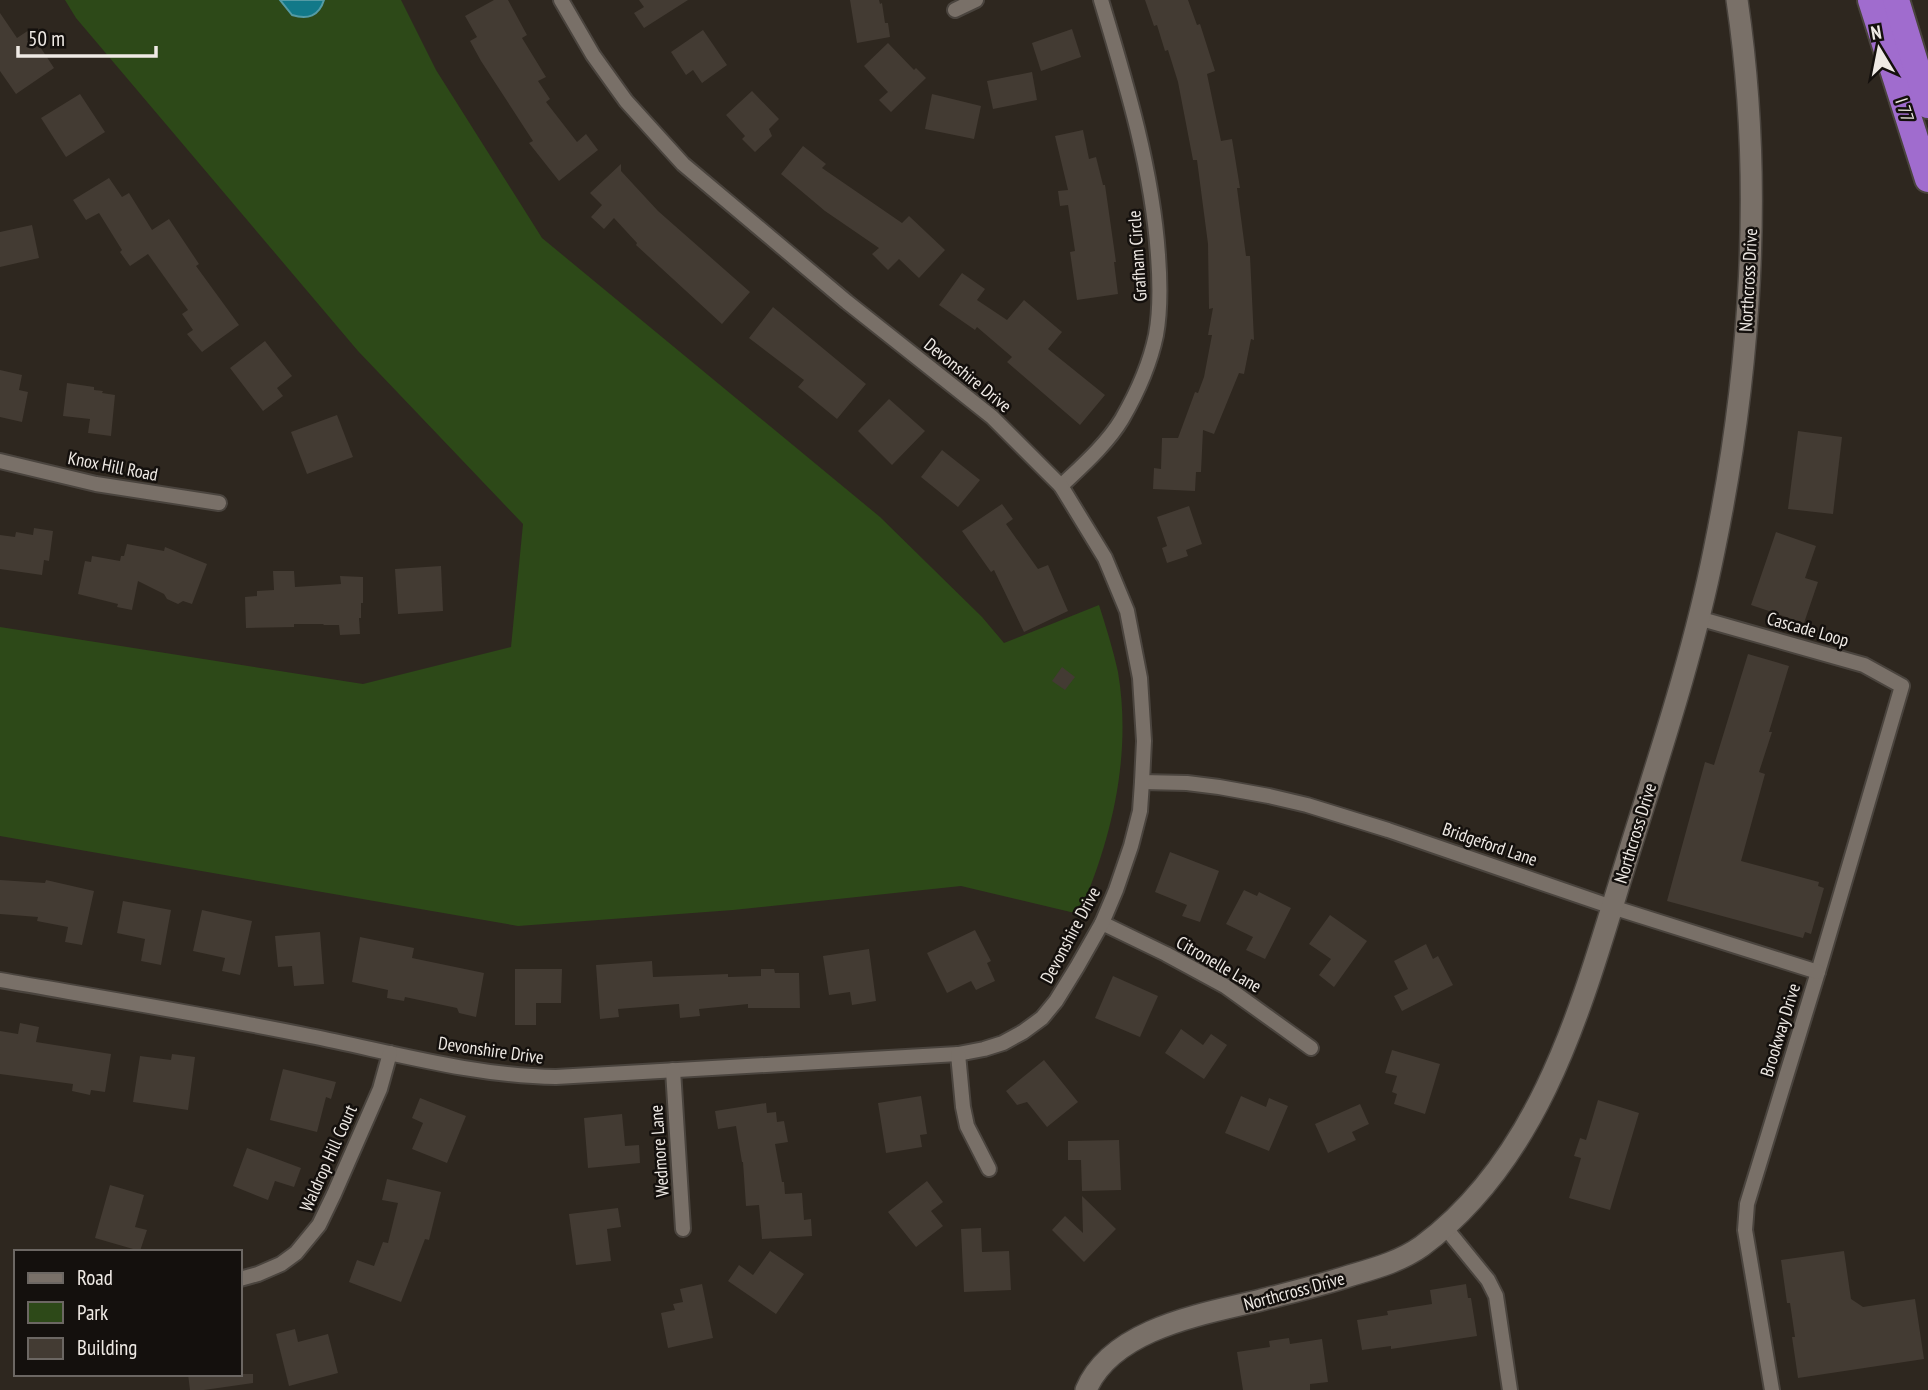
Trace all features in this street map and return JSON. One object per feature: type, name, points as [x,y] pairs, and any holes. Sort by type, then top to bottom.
[{"type":"highway","name":"I 77","points":[[1871,0],[1928,179]]},
{"type":"highway","name":"I 77","points":[[1896,0],[1928,105]]},
{"type":"street","name":"Devonshire Drive","points":[[0,980],[457,1066],[532,1077],[556,1077],[958,1054],[984,1049],[1003,1043],[1042,1018],[1070,978],[1116,890],[1132,846],[1140,811],[1144,740],[1140,678],[1127,611],[1105,558],[1061,486],[992,417],[847,302],[682,164],[626,101],[593,55],[561,0]]},
{"type":"street","points":[[955,10],[976,0]]},
{"type":"street","name":"Grafham Circle","points":[[1061,486],[1089,459],[1121,421],[1149,361],[1160,305],[1156,218],[1122,71],[1101,0]]},
{"type":"street","name":"Northcross Drive","points":[[1086,1390],[1110,1357],[1134,1340],[1164,1326],[1387,1265],[1419,1248],[1488,1182],[1517,1143],[1546,1087],[1576,1018],[1663,743],[1714,554],[1733,454],[1740,405],[1749,281],[1750,137],[1737,0]]},
{"type":"street","name":"Knox Hill Road","points":[[0,461],[96,484],[219,503]]},
{"type":"street","name":"Cascade Loop","points":[[1698,618],[1864,665],[1902,686]]},
{"type":"street","name":"Brookway Drive","points":[[1772,1390],[1745,1230],[1747,1204],[1902,686]]},
{"type":"street","name":"Bridgeford Lane","points":[[1142,782],[1219,787],[1307,805],[1612,907],[1818,972]]},
{"type":"street","name":"Citronelle Lane","points":[[1101,923],[1225,986],[1311,1048]]},
{"type":"street","name":"Waldrop Hill Court","points":[[242,1278],[281,1264],[296,1253],[319,1225],[380,1089],[390,1053]]},
{"type":"street","points":[[958,1054],[962,1107],[967,1126],[989,1169]]},
{"type":"street","name":"Wedmore Lane","points":[[673,1070],[684,1229]]},
{"type":"street","points":[[1444,1226],[1488,1280],[1496,1296],[1510,1390]]},
{"type":"green space","points":[[65,0],[401,0],[436,70],[542,238],[880,517],[982,617],[1004,643],[1099,605],[1118,672],[1122,703],[1121,765],[1110,826],[1079,914],[961,886],[733,910],[518,926],[0,836],[0,627],[363,684],[511,647],[523,524],[358,351],[76,18]]},
{"type":"water","points":[[280,0],[324,0],[316,13],[303,17],[292,15]]},
{"type":"building","points":[[494,0],[508,0],[527,35],[522,38],[546,77],[538,81],[550,99],[546,102],[577,142],[586,134],[598,150],[559,181],[529,143],[533,141],[470,41],[477,37],[465,16]]},
{"type":"building","points":[[639,0],[688,0],[644,28],[634,13],[644,7]]},
{"type":"building","points":[[850,0],[879,0],[890,37],[857,43]]},
{"type":"building","points":[[1145,0],[1188,0],[1197,25],[1200,24],[1215,71],[1207,74],[1221,141],[1232,139],[1240,188],[1237,188],[1246,256],[1250,256],[1254,340],[1251,339],[1244,374],[1239,373],[1214,434],[1203,430],[1201,472],[1196,472],[1195,491],[1153,489],[1154,468],[1161,469],[1162,438],[1178,438],[1195,392],[1198,393],[1204,377],[1212,335],[1208,335],[1213,308],[1209,309],[1208,244],[1197,160],[1193,160],[1178,82],[1168,50],[1165,51]]},
{"type":"building","points":[[0,13],[17,38],[29,30],[54,68],[16,94],[0,71]]},
{"type":"building","points":[[1072,29],[1081,57],[1041,71],[1032,43]]},
{"type":"building","points":[[703,30],[727,65],[702,83],[693,70],[686,75],[671,52]]},
{"type":"building","points":[[888,43],[914,70],[916,68],[926,78],[891,112],[879,100],[888,92],[864,66]]},
{"type":"building","points":[[1032,72],[1037,100],[993,109],[987,81]]},
{"type":"building","points":[[752,91],[779,119],[769,129],[772,136],[755,152],[742,139],[745,136],[726,115]]},
{"type":"building","points":[[80,94],[105,132],[66,157],[41,118]]},
{"type":"building","points":[[932,94],[981,106],[974,139],[925,129]]},
{"type":"building","points":[[1083,130],[1089,159],[1096,157],[1105,185],[1118,294],[1077,300],[1070,252],[1075,251],[1068,205],[1060,206],[1058,191],[1068,190],[1055,136]]},
{"type":"building","points":[[803,146],[826,164],[822,168],[902,223],[909,216],[945,250],[919,278],[899,259],[888,270],[872,254],[879,248],[825,211],[781,174]]},
{"type":"building","points":[[621,164],[621,171],[658,211],[750,292],[722,324],[636,245],[614,218],[604,229],[591,217],[602,205],[590,193]]},
{"type":"building","points":[[109,178],[122,197],[129,193],[152,230],[169,219],[199,264],[196,266],[239,325],[202,352],[187,334],[193,330],[182,314],[188,310],[148,254],[130,266],[99,213],[86,220],[73,200]]},
{"type":"building","points":[[32,225],[39,258],[0,267],[0,232]]},
{"type":"building","points":[[962,273],[985,289],[977,300],[1007,320],[1024,300],[1062,332],[1048,349],[1105,395],[1080,425],[1007,362],[1012,357],[977,327],[975,330],[939,305]]},
{"type":"building","points":[[773,307],[866,384],[837,419],[798,387],[804,380],[749,338]]},
{"type":"building","points":[[265,341],[292,376],[277,388],[283,396],[263,411],[230,368]]},
{"type":"building","points":[[0,370],[22,375],[19,390],[28,392],[22,422],[0,417]]},
{"type":"building","points":[[67,383],[94,387],[94,390],[115,395],[111,436],[88,433],[90,419],[63,416]]},
{"type":"building","points":[[889,399],[925,431],[892,465],[858,431]]},
{"type":"building","points":[[337,415],[353,457],[307,474],[291,432]]},
{"type":"building","points":[[1798,431],[1842,437],[1833,514],[1788,509]]},
{"type":"building","points":[[942,450],[980,480],[958,507],[921,477]]},
{"type":"building","points":[[1002,504],[1013,519],[1006,524],[1038,569],[1048,565],[1068,611],[1024,632],[994,570],[991,572],[962,531]]},
{"type":"building","points":[[1189,506],[1202,544],[1186,550],[1188,556],[1167,563],[1162,548],[1167,546],[1157,517]]},
{"type":"building","points":[[34,528],[53,531],[49,561],[44,560],[42,575],[0,569],[0,535],[15,537],[16,532],[33,535]]},
{"type":"building","points":[[1776,532],[1816,546],[1805,578],[1818,582],[1804,623],[1751,605]]},
{"type":"building","points":[[127,544],[164,551],[165,547],[207,564],[192,604],[183,601],[178,604],[138,581],[132,610],[78,594],[85,561],[91,562],[92,556],[120,561]]},
{"type":"building","points":[[441,566],[443,611],[398,614],[395,569]]},
{"type":"building","points":[[273,571],[294,571],[295,587],[341,584],[340,576],[363,577],[360,634],[340,635],[339,625],[323,624],[246,628],[245,597],[257,596],[257,591],[274,590]]},
{"type":"building","points":[[1748,654],[1789,666],[1759,772],[1765,774],[1741,861],[1819,882],[1818,886],[1824,888],[1811,934],[1805,932],[1803,938],[1667,901],[1705,762],[1714,765]]},
{"type":"building","points":[[1062,667],[1075,677],[1065,690],[1052,681]]},
{"type":"building","points":[[1170,852],[1219,871],[1200,922],[1182,916],[1187,905],[1155,892]]},
{"type":"building","points":[[0,880],[45,883],[46,880],[94,891],[82,945],[65,942],[68,927],[37,921],[38,917],[0,914]]},
{"type":"building","points":[[1244,890],[1257,896],[1259,892],[1291,908],[1265,959],[1246,950],[1253,937],[1226,924]]},
{"type":"building","points":[[123,901],[171,910],[161,965],[141,961],[145,939],[117,933]]},
{"type":"building","points":[[202,910],[252,921],[240,975],[222,971],[225,958],[193,951]]},
{"type":"building","points":[[1330,915],[1367,941],[1334,987],[1319,975],[1331,959],[1309,944]]},
{"type":"building","points":[[975,930],[991,961],[987,963],[995,981],[976,990],[971,981],[947,993],[927,953]]},
{"type":"building","points":[[320,932],[324,984],[294,986],[292,966],[278,967],[275,936]]},
{"type":"building","points":[[360,937],[414,948],[412,958],[484,973],[476,1017],[459,1013],[457,1008],[405,997],[404,1001],[387,998],[388,990],[352,982]]},
{"type":"building","points":[[1426,944],[1433,959],[1438,956],[1453,985],[1402,1011],[1394,996],[1408,989],[1394,961]]},
{"type":"building","points":[[869,949],[876,1001],[852,1005],[850,992],[829,995],[823,956]]},
{"type":"building","points":[[652,961],[653,977],[728,974],[728,977],[761,976],[761,969],[774,969],[775,973],[799,973],[800,1008],[748,1008],[748,1004],[699,1009],[700,1016],[680,1018],[679,1004],[618,1009],[619,1017],[600,1019],[596,965]]},
{"type":"building","points":[[515,969],[562,969],[561,1003],[536,1003],[536,1025],[515,1025]]},
{"type":"building","points":[[1113,976],[1158,996],[1140,1037],[1095,1018]]},
{"type":"building","points":[[20,1023],[39,1027],[36,1042],[111,1054],[105,1092],[91,1090],[90,1095],[72,1091],[73,1084],[0,1074],[0,1031],[18,1034]]},
{"type":"building","points":[[1181,1029],[1203,1045],[1211,1034],[1227,1045],[1204,1079],[1165,1053]]},
{"type":"building","points":[[1392,1050],[1440,1064],[1425,1114],[1394,1104],[1397,1094],[1392,1092],[1397,1076],[1385,1073]]},
{"type":"building","points":[[172,1054],[195,1057],[188,1110],[133,1102],[140,1056],[171,1060]]},
{"type":"building","points":[[1044,1060],[1078,1102],[1047,1127],[1027,1102],[1017,1105],[1006,1091]]},
{"type":"building","points":[[283,1069],[336,1082],[331,1099],[326,1097],[317,1132],[270,1120]]},
{"type":"building","points":[[921,1096],[927,1134],[920,1135],[922,1147],[886,1153],[878,1103]]},
{"type":"building","points":[[1241,1096],[1266,1107],[1269,1098],[1288,1106],[1269,1151],[1225,1133]]},
{"type":"building","points":[[420,1098],[466,1116],[447,1163],[412,1149],[423,1123],[412,1118]]},
{"type":"building","points":[[1598,1100],[1639,1113],[1610,1210],[1569,1198],[1581,1158],[1574,1156],[1580,1138],[1586,1140]]},
{"type":"building","points":[[766,1103],[767,1113],[776,1112],[777,1122],[784,1121],[788,1142],[775,1144],[785,1194],[802,1193],[804,1220],[811,1219],[812,1236],[762,1239],[759,1205],[746,1206],[743,1162],[736,1126],[718,1129],[715,1111]]},
{"type":"building","points":[[1360,1104],[1369,1124],[1352,1132],[1356,1140],[1328,1153],[1315,1124]]},
{"type":"building","points":[[622,1114],[625,1146],[639,1145],[640,1163],[588,1168],[584,1118]]},
{"type":"building","points":[[1119,1140],[1121,1190],[1082,1191],[1081,1160],[1068,1160],[1068,1141]]},
{"type":"building","points":[[247,1148],[301,1168],[294,1187],[275,1181],[268,1200],[233,1186]]},
{"type":"building","points":[[387,1179],[441,1192],[429,1240],[425,1239],[401,1302],[349,1282],[357,1260],[374,1266],[383,1242],[388,1243],[398,1203],[382,1200]]},
{"type":"building","points":[[927,1181],[943,1202],[931,1211],[943,1226],[916,1247],[888,1212]]},
{"type":"building","points":[[110,1185],[144,1195],[135,1227],[147,1230],[140,1250],[95,1238]]},
{"type":"building","points":[[1082,1196],[1116,1229],[1084,1262],[1052,1230],[1065,1216],[1083,1233]]},
{"type":"building","points":[[618,1208],[621,1227],[607,1229],[611,1261],[576,1265],[569,1214]]},
{"type":"building","points":[[981,1228],[982,1252],[1009,1251],[1011,1290],[964,1292],[961,1229]]},
{"type":"building","points":[[770,1251],[804,1274],[776,1314],[728,1281],[739,1265],[753,1275]]},
{"type":"building","points":[[1844,1251],[1851,1299],[1863,1307],[1915,1299],[1924,1359],[1798,1378],[1792,1337],[1795,1337],[1781,1260]]},
{"type":"building","points":[[702,1284],[713,1338],[668,1348],[661,1313],[675,1310],[673,1304],[683,1302],[680,1289]]},
{"type":"building","points":[[1466,1284],[1477,1336],[1391,1349],[1391,1346],[1362,1350],[1357,1320],[1388,1315],[1387,1311],[1432,1304],[1430,1290]]},
{"type":"building","points":[[295,1329],[298,1342],[328,1334],[338,1373],[289,1386],[276,1334]]},
{"type":"building","points":[[1289,1338],[1290,1344],[1322,1339],[1328,1382],[1310,1384],[1310,1390],[1243,1390],[1237,1352],[1270,1347],[1269,1341]]},
{"type":"building","points":[[253,1374],[253,1383],[190,1390],[188,1376]]}]
